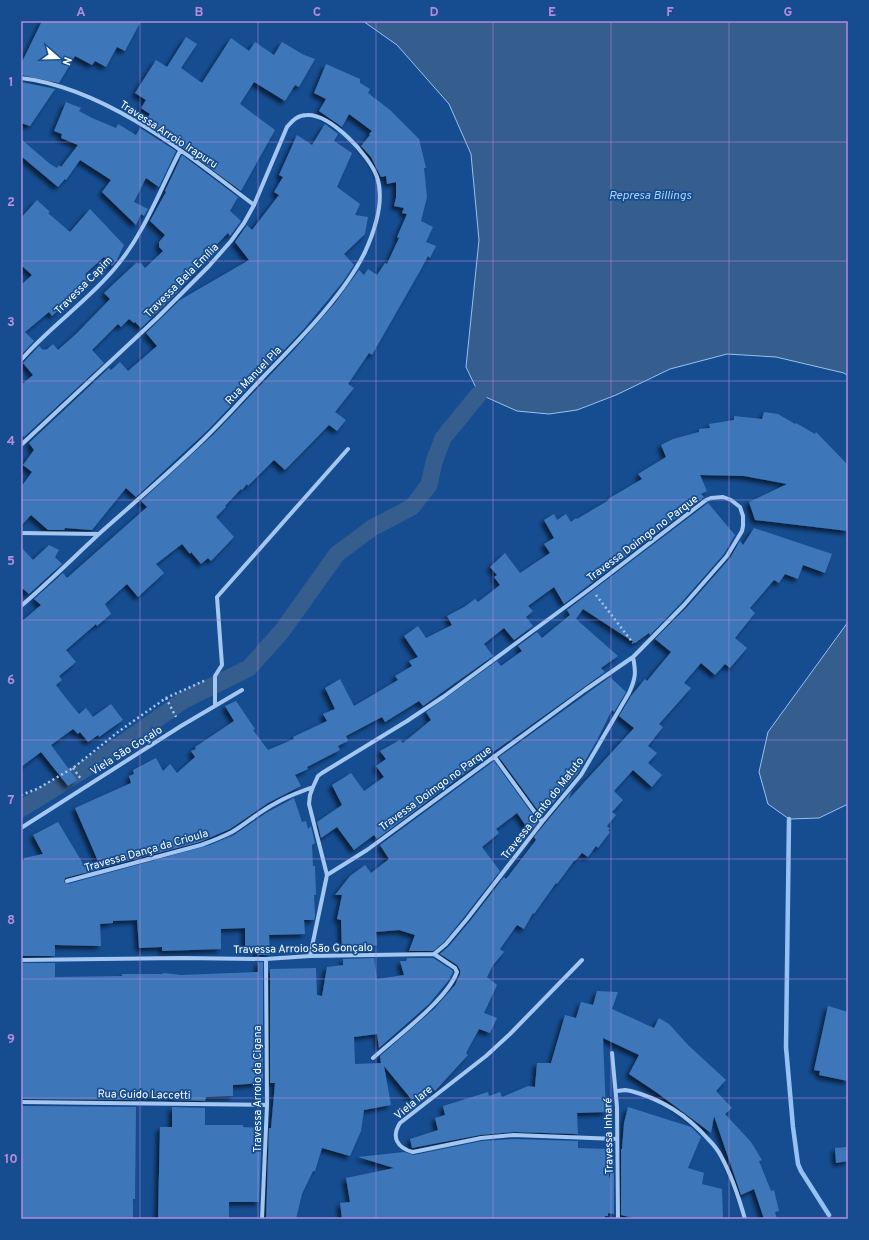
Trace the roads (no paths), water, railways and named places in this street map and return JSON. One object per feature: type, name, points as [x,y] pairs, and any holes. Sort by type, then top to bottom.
[{"type":"street","name":"Travessa Arroio Irapuru","points":[[21,78],[49,84],[81,94],[130,117],[180,150],[254,205]]},
{"type":"street","name":"Travessa Bela Emília","points":[[21,445],[157,318],[232,241],[254,205],[287,127],[299,116],[313,115],[321,119]]},
{"type":"street","name":"Rua Manuel Pla","points":[[21,606],[99,534],[161,480],[205,438],[282,358],[330,304],[365,252],[376,221],[379,207],[377,177],[366,156],[347,136],[336,127],[321,119]]},
{"type":"street","name":"Travessa Capim","points":[[21,360],[114,269],[125,255],[137,237],[180,150]]},
{"type":"street","points":[[215,703],[215,678],[222,665],[217,597],[348,449]]},
{"type":"street","name":"Travessa Doimgo no Parque","points":[[313,787],[318,776],[322,773],[444,697],[591,588],[706,500],[723,497],[731,500],[740,507],[743,516],[743,526],[737,541],[727,556],[684,605],[639,651],[361,854],[327,875]]},
{"type":"street","points":[[21,533],[99,534]]},
{"type":"street","name":"Travessa Canto do Matuto","points":[[434,954],[446,944],[467,919],[580,775],[629,693],[635,679],[636,672],[632,657]]},
{"type":"street","name":"Viela São Goçalo","points":[[21,828],[215,703],[242,690]]},
{"type":"street","points":[[494,756],[542,822]]},
{"type":"street","points":[[310,956],[327,875],[311,813],[310,795],[313,787]]},
{"type":"street","name":"Travessa Dança da Crioula","points":[[67,881],[207,843],[233,831],[277,802],[313,787]]},
{"type":"street","points":[[372,1058],[435,1002],[453,980],[457,970],[434,954]]},
{"type":"street","name":"Travessa Arroio São Gonçalo","points":[[21,960],[182,958],[266,959],[310,956],[434,954]]},
{"type":"street","name":"Travessa Arroio da Cigana","points":[[262,1219],[268,1105],[266,959]]},
{"type":"street","name":"Viela Iare","points":[[582,960],[510,1034],[486,1056],[400,1123],[395,1133],[396,1138],[403,1148],[413,1152],[481,1138],[514,1135],[618,1139]]},
{"type":"street","name":"Travessa Inharé","points":[[612,1053],[617,1091],[618,1219]]},
{"type":"street","points":[[617,1091],[631,1091],[654,1098],[677,1111],[700,1130],[721,1154],[734,1184],[746,1219]]},
{"type":"street","name":"Rua Guido Laccetti","points":[[21,1102],[268,1105]]},
{"type":"water","name":"Represa Billings","points":[[363,21],[848,21],[848,376],[844,373],[776,357],[727,354],[670,369],[616,395],[577,410],[549,414],[517,411],[479,394],[466,367],[479,240],[471,154],[449,104],[397,45]]},
{"type":"water","points":[[848,622],[848,804],[819,818],[789,819],[768,804],[759,772],[768,732]]},
{"type":"waterway","points":[[21,809],[93,764],[184,700],[249,668],[282,631],[337,554],[372,528],[412,507],[429,485],[434,462],[443,438],[479,394]]},
{"type":"waterway","points":[[789,819],[786,1047],[793,1127],[798,1164],[829,1215]]}]
